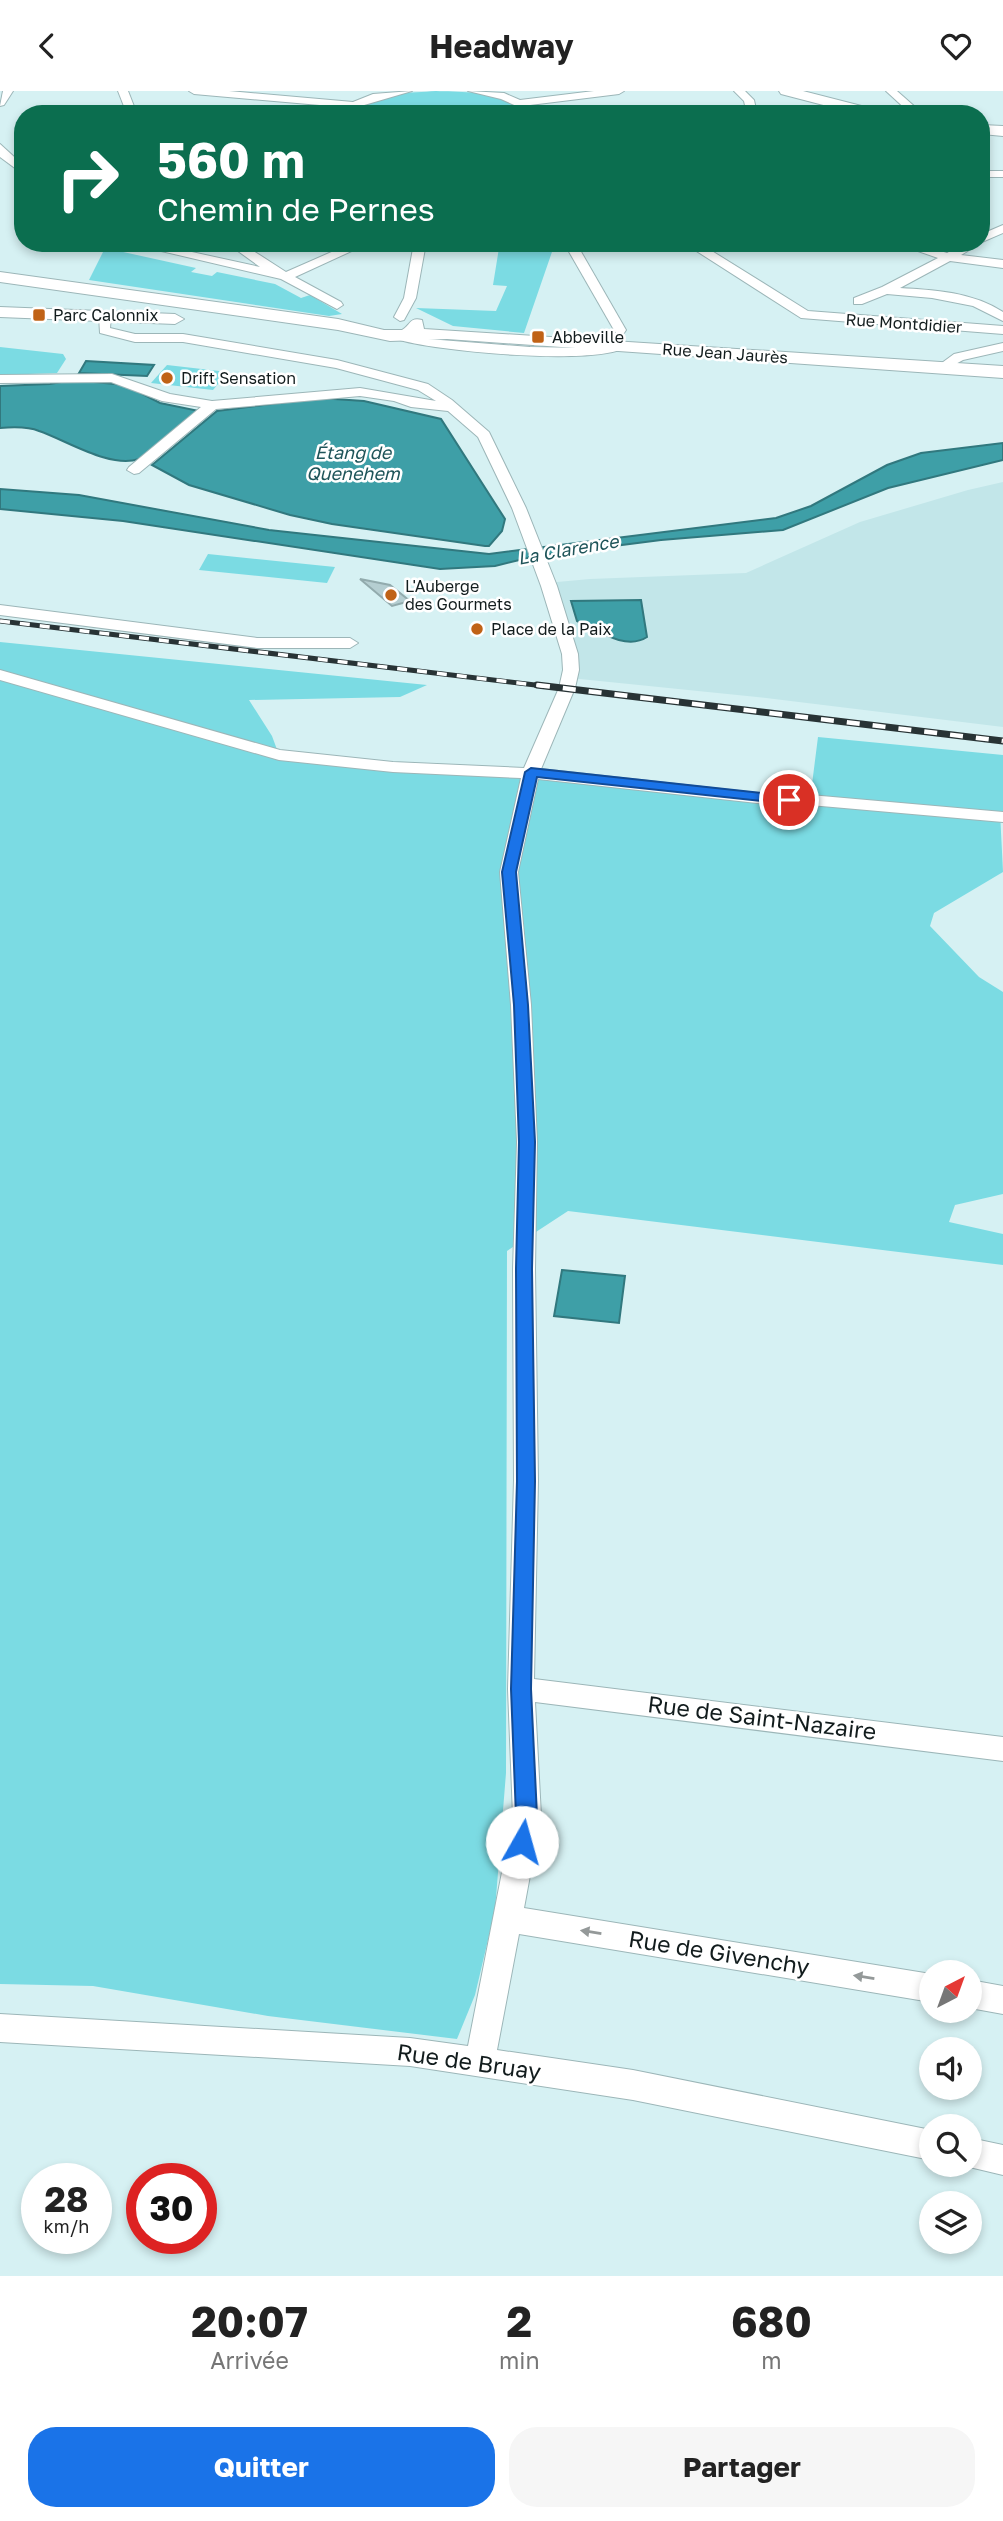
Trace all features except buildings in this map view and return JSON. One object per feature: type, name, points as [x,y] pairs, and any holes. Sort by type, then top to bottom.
[{"type":"main road","points":[[786,91],[841,105]]},
{"type":"main road","points":[[0,277],[372,328]]},
{"type":"main road","points":[[0,312],[261,325],[362,336],[372,328]]},
{"type":"main road","name":"Rue Jean Jaurès","points":[[372,328],[406,328],[447,334],[621,338],[1003,372]]},
{"type":"street","points":[[0,103],[8,91]]},
{"type":"street","points":[[194,91],[320,105]]},
{"type":"street","points":[[364,105],[388,92],[407,91]]},
{"type":"street","points":[[476,91],[504,96],[523,105]]},
{"type":"street","points":[[520,103],[619,91]]},
{"type":"street","points":[[739,91],[749,100],[750,105]]},
{"type":"street","points":[[891,91],[907,105]]},
{"type":"street","points":[[175,252],[286,276],[342,252]]},
{"type":"street","points":[[247,252],[337,306]]},
{"type":"street","points":[[418,252],[406,328],[431,343],[590,352],[621,338],[575,252]]},
{"type":"street","name":"Rue Montdidier","points":[[704,252],[805,315],[1003,330]]},
{"type":"street","points":[[932,252],[1003,264]]},
{"type":"street","points":[[858,301],[887,290],[958,252]]},
{"type":"street","points":[[887,290],[982,304],[1003,317]]},
{"type":"street","points":[[105,316],[104,330],[129,337],[173,336],[337,364],[423,387],[451,407],[484,435],[536,553],[570,654],[571,670],[567,688],[531,772],[509,872],[521,1005],[527,1142],[524,1269],[526,1481],[521,1689],[527,1816],[480,2063]]},
{"type":"street","points":[[126,317],[116,327],[117,331],[129,337]]},
{"type":"street","points":[[941,368],[959,357],[1003,347]]},
{"type":"street","points":[[0,379],[112,378],[130,382],[167,398],[212,405],[360,392],[397,397],[411,404],[451,407]]},
{"type":"street","points":[[134,470],[212,405]]},
{"type":"street","points":[[0,610],[257,643],[350,643]]},
{"type":"street","points":[[0,675],[279,755],[393,767],[531,772],[767,799],[810,800],[1003,817]]},
{"type":"street","name":"Rue de Saint-Nazaire","points":[[521,1689],[1003,1749]]},
{"type":"street","name":"Rue de Givenchy","points":[[508,1919],[919,1986]]},
{"type":"street","points":[[982,1996],[1003,2000]]},
{"type":"street","name":"Rue de Bruay","points":[[0,2028],[410,2052],[633,2085],[919,2143]]},
{"type":"street","points":[[982,2156],[1003,2160]]},
{"type":"shaded area","points":[[436,91],[486,94],[520,105],[363,105],[377,98]]},
{"type":"shaded area","points":[[103,252],[123,252],[196,268],[191,272],[212,276],[217,272],[275,284],[301,298],[310,295],[342,314],[329,316],[89,280]]},
{"type":"shaded area","points":[[498,252],[552,252],[524,333],[453,326],[416,308],[496,311],[507,286],[493,285]]},
{"type":"shaded area","points":[[0,347],[63,354],[66,359],[57,373],[0,375]]},
{"type":"shaded area","points":[[167,365],[228,372],[213,390],[151,383]]},
{"type":"shaded area","points":[[1003,482],[1003,727],[757,697],[570,678],[549,586],[557,582],[746,573],[860,522]]},
{"type":"shaded area","points":[[208,554],[335,567],[327,583],[199,570]]},
{"type":"shaded area","points":[[0,642],[427,685],[400,697],[249,700],[272,736],[279,755],[810,800],[818,737],[1003,755],[1003,811],[1000,812],[1003,872],[934,913],[930,926],[979,977],[1003,992],[1003,1194],[955,1205],[949,1222],[1003,1234],[1003,1265],[568,1211],[507,1251],[506,1773],[495,1910],[475,1995],[457,2039],[268,2016],[93,1986],[0,1984]]},
{"type":"water","points":[[86,361],[154,365],[147,376],[79,373]]},
{"type":"water","points":[[73,380],[125,385],[160,403],[199,411],[139,459],[127,461],[102,457],[34,429],[0,428],[0,386],[50,384]]},
{"type":"water","name":"Étang de Quenehem","points":[[319,398],[364,401],[441,419],[505,519],[502,531],[489,546],[485,546],[332,524],[290,515],[189,485],[152,465],[217,411]]},
{"type":"water","name":"La Clarence","points":[[1003,443],[1003,460],[888,488],[783,530],[661,540],[536,556],[495,566],[440,569],[123,521],[0,509],[0,489],[79,495],[269,530],[489,554],[776,518],[811,506],[887,465],[921,453]]},
{"type":"water","points":[[641,600],[647,637],[630,642],[612,638],[577,621],[571,601]]},
{"type":"water","points":[[562,1270],[625,1276],[619,1323],[554,1316]]},
{"type":"railway","points":[[0,621],[552,687]]},
{"type":"railway","points":[[537,685],[1003,741]]},
{"type":"place","name":"Parc Calonnix","points":[[39,315]]},
{"type":"place","name":"Abbeville","points":[[538,337]]},
{"type":"place","name":"Drift Sensation","points":[[167,378]]},
{"type":"place","name":"L'Auberge des Gourmets","points":[[391,595]]},
{"type":"place","name":"Place de la Paix","points":[[477,629]]},
{"type":"route","points":[[522,1842],[527,1816],[521,1689],[526,1481],[524,1269],[527,1142],[521,1005],[509,872],[517,824],[531,772],[789,800]]}]
